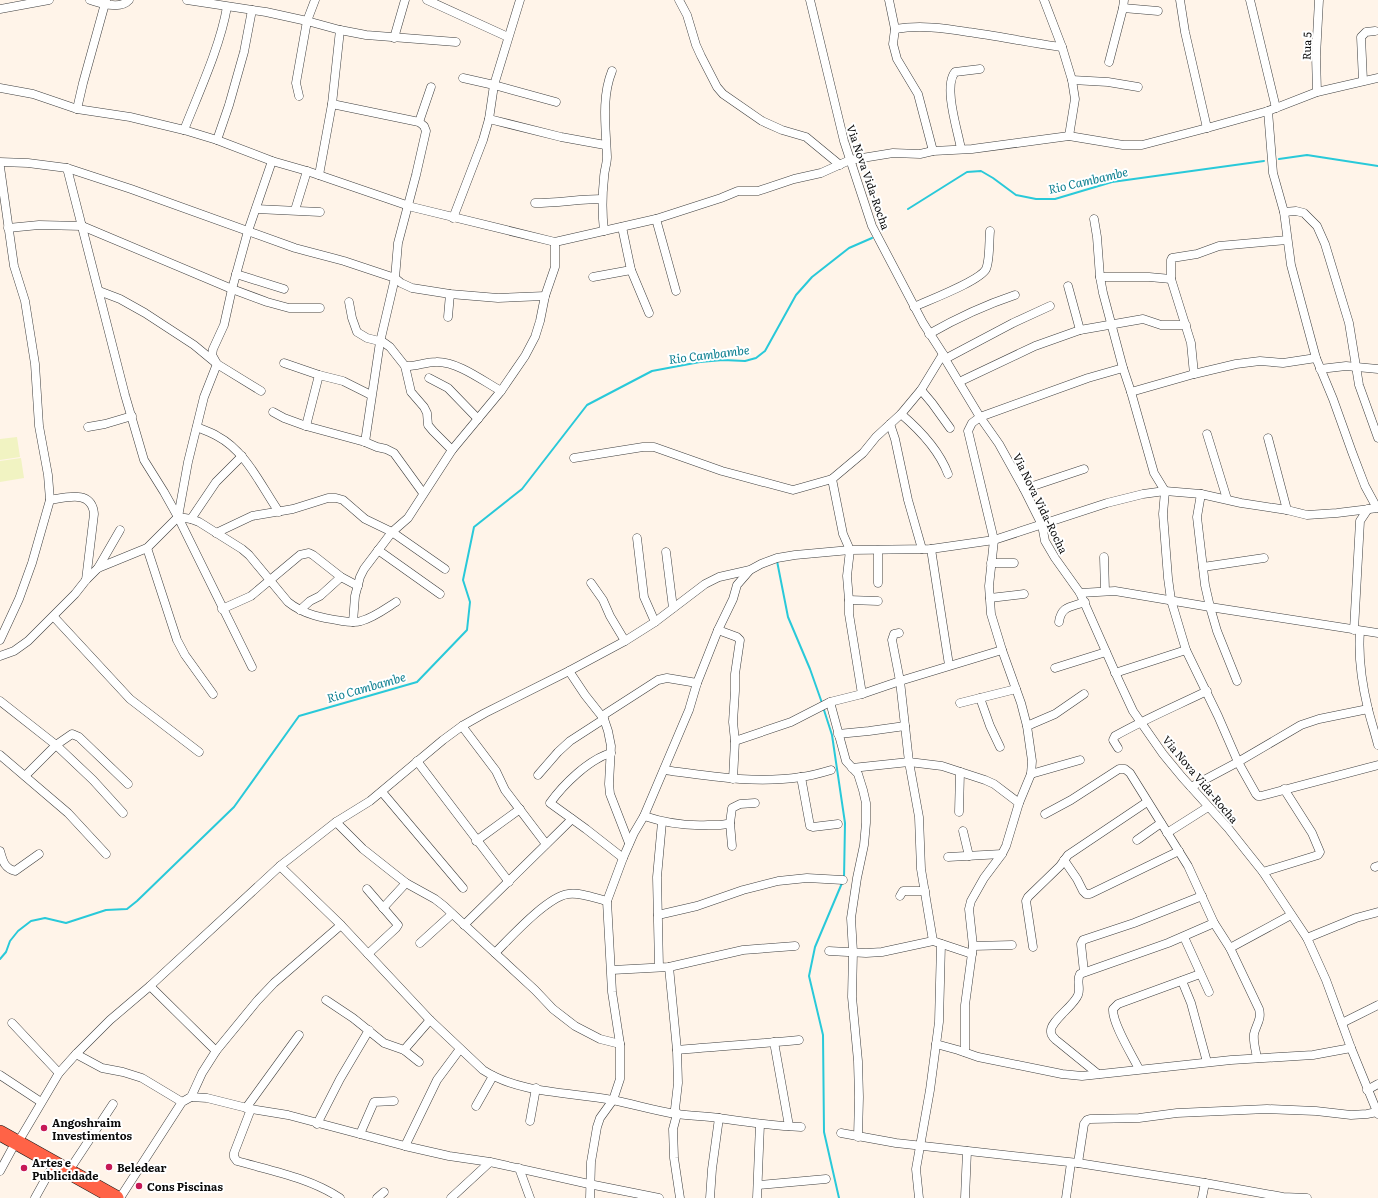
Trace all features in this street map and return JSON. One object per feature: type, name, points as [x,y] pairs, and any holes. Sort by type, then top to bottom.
[{"type":"highway","points":[[0,1133],[10,1145],[96,1198]]},
{"type":"highway","points":[[10,1145],[68,1172],[116,1198]]},
{"type":"street","points":[[0,9],[49,0]]},
{"type":"street","points":[[90,0],[123,5],[130,0]]},
{"type":"street","points":[[187,0],[224,4],[366,35],[456,42]]},
{"type":"street","points":[[299,96],[296,83],[307,21],[315,0]]},
{"type":"street","points":[[394,38],[406,0]]},
{"type":"street","points":[[427,0],[508,37]]},
{"type":"street","points":[[453,218],[483,140],[489,119],[494,85],[520,0]]},
{"type":"street","points":[[679,0],[687,15],[696,45],[716,87],[723,94],[762,121],[782,130],[806,137],[840,165]]},
{"type":"street","name":"Via Nova Vida-Rocha","points":[[810,0],[844,141],[872,226],[883,248],[929,334],[944,356],[980,417],[999,444],[1024,489],[1042,525],[1045,540],[1085,602],[1128,702],[1140,722],[1163,754],[1228,828],[1263,872],[1290,915],[1307,938],[1324,975],[1350,1048],[1378,1113]]},
{"type":"street","points":[[889,0],[895,29],[893,44],[897,59],[918,94],[933,151]]},
{"type":"street","points":[[1044,0],[1062,47],[1072,80],[1075,99],[1069,136]]},
{"type":"street","points":[[1180,0],[1185,32],[1206,128]]},
{"type":"street","points":[[1250,0],[1276,108]]},
{"type":"street","name":"Rua 5","points":[[1317,92],[1316,51],[1319,0]]},
{"type":"street","points":[[77,109],[106,2]]},
{"type":"street","points":[[184,130],[210,66],[226,15],[224,4]]},
{"type":"street","points":[[1109,62],[1124,4],[1158,11]]},
{"type":"street","points":[[217,140],[229,106],[242,59],[252,10]]},
{"type":"street","points":[[895,29],[926,26],[993,35],[1062,47]]},
{"type":"street","points":[[319,175],[332,104],[340,30]]},
{"type":"street","points":[[1363,81],[1361,37],[1366,32],[1375,31]]},
{"type":"street","points":[[961,149],[950,98],[950,88],[955,72],[980,69]]},
{"type":"street","points":[[604,231],[602,199],[607,158],[605,145],[606,94],[612,71]]},
{"type":"street","points":[[463,78],[556,102]]},
{"type":"street","points":[[0,88],[33,94],[77,109],[130,117],[184,130],[408,206],[555,242],[656,219],[738,191],[758,191],[794,179],[821,173],[850,160],[893,154],[920,154],[933,151],[1069,136],[1123,145],[1142,145],[1268,111],[1317,92],[1378,78]]},
{"type":"street","points":[[1072,80],[1108,82],[1138,88]]},
{"type":"street","points":[[419,122],[431,87]]},
{"type":"street","points":[[332,104],[419,122],[424,126],[426,131],[398,243],[395,278],[380,342],[365,442]]},
{"type":"street","points":[[0,1171],[10,1145],[41,1102],[59,1073],[76,1054],[110,1020],[150,986],[280,866],[336,822],[382,792],[417,761],[462,726],[625,641],[655,622],[705,584],[719,577],[750,570],[776,558],[850,550],[927,549],[994,540],[1107,503],[1143,494],[1165,491],[1201,494],[1307,515],[1378,508],[1365,486],[1333,399],[1316,358],[1291,265],[1284,212],[1273,173],[1270,151],[1268,111]]},
{"type":"street","points":[[489,119],[561,137],[605,145]]},
{"type":"street","points":[[217,364],[212,355],[213,349],[224,325],[248,231],[272,161]]},
{"type":"street","points":[[0,162],[28,163],[67,168],[131,189],[295,248],[344,261],[395,278],[401,283],[412,288],[450,294],[498,298],[545,296]]},
{"type":"street","points":[[0,167],[14,266],[25,301],[32,343],[35,364],[39,426],[48,475],[50,500],[32,563],[19,599],[0,640]]},
{"type":"street","points":[[67,168],[125,395],[144,460],[178,517],[222,609],[252,667]]},
{"type":"street","points":[[295,210],[307,171]]},
{"type":"street","points":[[535,203],[602,199]]},
{"type":"street","points":[[256,209],[320,212]]},
{"type":"street","points":[[1284,212],[1296,211],[1304,213],[1317,226],[1325,244],[1349,324],[1359,385],[1378,438]]},
{"type":"street","points":[[656,219],[676,292]]},
{"type":"street","points":[[1094,219],[1097,236],[1100,277],[1111,324],[1154,473],[1165,491],[1163,514],[1171,600],[1186,650],[1207,691],[1238,762],[1258,796],[1378,765]]},
{"type":"street","points":[[8,228],[39,225],[82,226],[232,289],[290,308],[320,308]]},
{"type":"street","points":[[622,227],[631,270],[649,313]]},
{"type":"street","points":[[914,307],[952,290],[984,273],[987,267],[990,231]]},
{"type":"street","points":[[1194,374],[1191,343],[1171,279],[1172,258],[1198,254],[1219,246],[1287,240]]},
{"type":"street","points":[[352,622],[358,586],[364,569],[392,532],[408,518],[452,450],[501,391],[525,356],[535,337],[540,322],[545,296],[555,267],[555,242]]},
{"type":"street","points":[[593,277],[631,270]]},
{"type":"street","points":[[236,274],[284,288]]},
{"type":"street","points":[[1100,277],[1149,277],[1171,279]]},
{"type":"street","points":[[1068,286],[1080,330]]},
{"type":"street","points":[[99,291],[145,313],[194,345],[217,364],[261,391]]},
{"type":"street","points":[[448,317],[450,294]]},
{"type":"street","points":[[929,334],[962,316],[1015,295]]},
{"type":"street","points":[[349,302],[352,318],[357,332],[367,338],[383,342],[390,347],[405,366],[412,392],[427,413],[428,425],[452,450]]},
{"type":"street","points":[[574,458],[643,447],[654,447],[722,471],[793,490],[832,479],[863,453],[876,437],[902,414],[921,390],[944,356],[1050,306]]},
{"type":"street","points":[[959,382],[1035,346],[1080,330],[1143,319],[1161,325],[1186,325]]},
{"type":"street","points":[[1131,392],[1236,364],[1260,362],[1283,363],[1316,358]]},
{"type":"street","points":[[405,366],[412,367],[437,362],[449,364],[462,368],[501,391]]},
{"type":"street","points":[[284,363],[319,375],[343,381],[371,395]]},
{"type":"street","points":[[98,568],[147,548],[178,517],[184,475],[204,397],[217,364]]},
{"type":"street","points":[[1320,370],[1355,366],[1378,369]]},
{"type":"street","points":[[965,1052],[965,1005],[972,950],[969,909],[971,901],[984,878],[1002,854],[1010,834],[1019,803],[1031,774],[1032,761],[1027,726],[991,614],[989,586],[994,540],[968,431],[972,423],[980,417],[1088,378],[1123,368]]},
{"type":"street","points":[[306,426],[319,375]]},
{"type":"street","points":[[429,378],[448,388],[478,419]]},
{"type":"street","points":[[921,390],[950,428]]},
{"type":"street","points":[[273,412],[284,418],[306,426],[365,442],[394,453],[423,493]]},
{"type":"street","points":[[902,414],[921,431],[937,452],[948,474]]},
{"type":"street","points":[[88,427],[105,424],[132,416]]},
{"type":"street","points":[[890,424],[895,439],[908,500],[927,549],[949,665]]},
{"type":"street","points":[[197,427],[218,436],[242,456],[279,512]]},
{"type":"street","points":[[1207,434],[1227,500]]},
{"type":"street","points":[[1268,438],[1287,510]]},
{"type":"street","points":[[191,519],[216,482],[242,456]]},
{"type":"street","points":[[1024,489],[1084,469]]},
{"type":"street","points":[[832,479],[843,534],[850,550],[846,576],[849,600],[848,614],[862,694]]},
{"type":"street","points":[[1201,494],[1197,517],[1203,567],[1210,607],[1217,631],[1237,681]]},
{"type":"street","points":[[50,500],[82,497],[89,500],[93,506],[94,514],[86,580]]},
{"type":"street","points":[[216,533],[252,516],[293,510],[328,498],[336,498],[343,500],[365,519],[392,532],[445,569]]},
{"type":"street","points":[[1368,509],[1360,521],[1357,631],[1360,664],[1368,709],[1378,745]]},
{"type":"street","points":[[178,517],[191,519],[242,549],[249,555],[268,580],[288,602],[312,616],[360,622],[396,602]]},
{"type":"street","points":[[0,656],[14,651],[28,641],[54,617],[98,568],[120,530]]},
{"type":"street","points":[[637,538],[644,597],[655,622]]},
{"type":"street","points":[[147,548],[177,640],[185,655],[213,694]]},
{"type":"street","points":[[378,550],[440,594]]},
{"type":"street","points":[[878,550],[878,583]]},
{"type":"street","points":[[666,552],[673,608]]},
{"type":"street","points":[[222,609],[251,596],[290,562],[305,553],[313,555],[341,577],[358,586]]},
{"type":"street","points":[[1104,557],[1105,591]]},
{"type":"street","points":[[1203,567],[1264,558]]},
{"type":"street","points":[[991,563],[1014,563]]},
{"type":"street","points":[[590,1198],[589,1184],[597,1127],[600,1118],[613,1100],[620,1079],[620,1044],[612,992],[612,970],[607,901],[629,843],[644,816],[689,710],[697,683],[718,630],[733,599],[737,585],[750,570]]},
{"type":"street","points":[[300,610],[310,601],[320,596],[341,577]]},
{"type":"street","points":[[591,583],[603,600],[610,616],[625,641]]},
{"type":"street","points":[[1080,593],[1115,590],[1210,607],[1357,631],[1378,633]]},
{"type":"street","points":[[990,598],[1024,594]]},
{"type":"street","points":[[849,600],[878,601]]},
{"type":"street","points":[[1059,622],[1060,614],[1063,610],[1085,602]]},
{"type":"street","points":[[54,617],[130,699],[200,752]]},
{"type":"street","points":[[718,630],[737,637],[740,640],[734,674],[735,691],[733,722],[735,741],[733,778]]},
{"type":"street","points":[[899,634],[894,634],[892,640],[900,681],[909,762],[919,817],[921,860],[925,891],[937,943],[939,1022],[930,1090],[916,1169],[919,1198]]},
{"type":"street","points":[[735,741],[790,722],[830,702],[862,694],[949,665],[1002,650]]},
{"type":"street","points":[[1115,673],[1186,650]]},
{"type":"street","points":[[1055,668],[1106,652]]},
{"type":"street","points":[[570,671],[603,718],[608,731],[611,753],[609,784],[610,794],[629,843]]},
{"type":"street","points":[[538,775],[570,741],[658,680],[667,678],[697,683]]},
{"type":"street","points":[[960,703],[1016,689]]},
{"type":"street","points":[[1118,748],[1113,740],[1115,736],[1140,722],[1207,691]]},
{"type":"street","points":[[1027,726],[1055,714],[1084,694]]},
{"type":"street","points":[[980,698],[990,726],[1000,746]]},
{"type":"street","points":[[0,701],[56,745],[93,780],[124,813]]},
{"type":"street","points":[[830,702],[846,761],[858,774],[866,803],[864,845],[857,878],[852,918],[852,997],[859,1090],[858,1137]]},
{"type":"street","points":[[1191,787],[1238,762],[1301,725],[1319,718],[1368,709]]},
{"type":"street","points":[[462,726],[496,771],[505,790],[546,844]]},
{"type":"street","points":[[838,734],[869,732],[905,726]]},
{"type":"street","points":[[25,776],[56,745],[69,736],[75,735],[128,784]]},
{"type":"street","points":[[611,753],[602,755],[590,762],[550,803],[623,858]]},
{"type":"street","points":[[0,755],[68,813],[106,854]]},
{"type":"street","points":[[1031,774],[1080,760]]},
{"type":"street","points":[[417,761],[476,841],[509,882]]},
{"type":"street","points":[[852,768],[909,762],[942,766],[994,784],[1019,803]]},
{"type":"street","points":[[1045,814],[1071,800],[1119,769],[1125,769],[1130,773],[1146,802],[1188,866],[1214,923],[1230,948],[1260,1014],[1254,1039],[1257,1058]]},
{"type":"street","points":[[664,770],[733,778],[763,779],[801,777],[831,770]]},
{"type":"street","points":[[959,812],[960,772]]},
{"type":"street","points":[[801,777],[811,827],[838,824]]},
{"type":"street","points":[[1263,872],[1318,855],[1320,852],[1312,833],[1284,789]]},
{"type":"street","points":[[382,792],[463,888]]},
{"type":"street","points":[[1033,947],[1026,901],[1033,891],[1060,866],[1068,855],[1146,802]]},
{"type":"street","points":[[732,846],[730,823],[732,808],[740,804],[755,803]]},
{"type":"street","points":[[1167,833],[1208,807]]},
{"type":"street","points":[[476,841],[520,809]]},
{"type":"street","points":[[644,816],[662,822],[693,826],[725,825],[730,823]]},
{"type":"street","points":[[464,925],[572,819]]},
{"type":"street","points":[[336,822],[363,849],[406,883],[434,898],[554,1009],[575,1026],[600,1039],[620,1044]]},
{"type":"street","points":[[659,967],[657,877],[662,822]]},
{"type":"street","points":[[1137,840],[1161,823]]},
{"type":"street","points":[[963,831],[969,856]]},
{"type":"street","points":[[0,851],[4,865],[9,869],[15,870],[39,854]]},
{"type":"street","points":[[1064,860],[1083,891],[1086,894],[1090,894],[1179,852]]},
{"type":"street","points":[[948,857],[1002,854]]},
{"type":"street","points":[[280,866],[341,925],[430,1020],[483,1070],[493,1076],[510,1082],[536,1088],[613,1100],[677,1114],[760,1124],[801,1127]]},
{"type":"street","points":[[658,915],[702,905],[743,890],[778,881],[807,878],[844,880]]},
{"type":"street","points":[[382,908],[406,883]]},
{"type":"street","points":[[367,889],[398,925],[368,954]]},
{"type":"street","points":[[900,896],[903,891],[925,891]]},
{"type":"street","points":[[495,953],[539,911],[561,896],[576,893],[607,901]]},
{"type":"street","points":[[1084,972],[1081,944],[1083,940],[1134,923],[1202,896]]},
{"type":"street","points":[[1307,938],[1378,912]]},
{"type":"street","points":[[420,943],[452,914]]},
{"type":"street","points":[[1230,948],[1290,915]]},
{"type":"street","points":[[1098,1074],[1056,1040],[1050,1031],[1053,1024],[1077,998],[1079,993],[1078,977],[1084,972],[1127,958],[1214,923]]},
{"type":"street","points":[[192,1097],[202,1073],[216,1051],[257,1001],[274,983],[341,925]]},
{"type":"street","points":[[1184,936],[1209,992]]},
{"type":"street","points":[[829,951],[882,952],[937,943],[972,950],[1012,945]]},
{"type":"street","points":[[612,970],[669,967],[742,950],[795,946]]},
{"type":"street","points":[[669,967],[678,1083],[675,1109],[677,1114],[673,1129],[674,1158],[680,1198]]},
{"type":"street","points":[[1139,1069],[1122,1036],[1113,1014],[1113,1009],[1118,1004],[1200,974]]},
{"type":"street","points":[[1182,981],[1191,1004],[1207,1062]]},
{"type":"street","points":[[150,986],[216,1051]]},
{"type":"street","points":[[326,1000],[388,1045],[404,1050],[419,1062]]},
{"type":"street","points":[[1342,1023],[1378,1005]]},
{"type":"street","points":[[404,1050],[430,1020]]},
{"type":"street","points":[[12,1023],[59,1073]]},
{"type":"street","points":[[317,1124],[340,1079],[369,1030]]},
{"type":"street","points":[[299,1035],[249,1108],[234,1153],[235,1159],[311,1183],[329,1190],[340,1198]]},
{"type":"street","points":[[676,1050],[728,1044],[799,1040]]},
{"type":"street","points":[[774,1042],[789,1126]]},
{"type":"street","points":[[936,1044],[978,1057],[1062,1074],[1082,1076],[1207,1062],[1313,1055],[1350,1048]]},
{"type":"street","points":[[405,1146],[437,1080],[460,1049]]},
{"type":"street","points":[[76,1054],[102,1068],[123,1072],[142,1078],[182,1102]]},
{"type":"street","points":[[0,1075],[41,1102]]},
{"type":"street","points":[[476,1106],[493,1076]]},
{"type":"street","points":[[1367,1090],[1378,1084]]},
{"type":"street","points":[[530,1121],[536,1088]]},
{"type":"street","points":[[120,1198],[182,1102],[192,1097],[207,1098],[288,1115],[317,1124],[449,1156],[490,1162],[659,1198]]},
{"type":"street","points":[[360,1134],[374,1102],[394,1101]]},
{"type":"street","points":[[68,1172],[113,1104]]},
{"type":"street","points":[[1066,1198],[1084,1124],[1090,1119],[1144,1118],[1177,1113],[1267,1109],[1316,1111],[1351,1115],[1378,1113]]},
{"type":"street","points":[[710,1198],[712,1169],[719,1118]]},
{"type":"street","points":[[757,1198],[760,1124]]},
{"type":"street","points":[[841,1133],[896,1143],[1074,1163],[1205,1183],[1283,1197],[1307,1198]]},
{"type":"street","points":[[964,1198],[966,1151]]},
{"type":"street","points":[[450,1198],[490,1162]]},
{"type":"street","points":[[519,1168],[530,1198]]},
{"type":"street","points":[[35,1198],[50,1171]]},
{"type":"street","points":[[758,1185],[826,1179]]},
{"type":"street","points":[[1202,1198],[1205,1183]]},
{"type":"street","points":[[377,1198],[384,1192]]},
{"type":"green space","points":[[17,437],[20,457],[0,460],[0,439]]},
{"type":"green space","points":[[21,458],[24,478],[0,482],[0,461]]},
{"type":"waterway","name":"Rio Cambambe","points":[[1279,159],[1307,155],[1378,166]]},
{"type":"waterway","name":"Rio Cambambe","points":[[908,209],[967,172],[981,171],[1016,195],[1036,199],[1055,199],[1112,182],[1264,161]]},
{"type":"waterway","name":"Rio Cambambe","points":[[0,959],[6,952],[10,941],[18,931],[31,921],[45,918],[66,923],[106,910],[127,909],[137,901],[234,807],[299,716],[417,682],[467,630],[470,602],[463,580],[474,527],[522,489],[587,405],[652,371],[700,362],[723,360],[745,361],[756,358],[765,351],[796,295],[812,277],[849,248],[872,238]]},
{"type":"waterway","points":[[777,561],[788,617],[810,669],[822,703]]},
{"type":"waterway","points":[[823,707],[832,735],[845,823],[844,879]]},
{"type":"waterway","points":[[839,1198],[824,1132],[823,1035],[809,976],[815,947],[842,883]]},
{"type":"place","name":"Angoshraim Investimentos","points":[[44,1128]]},
{"type":"place","name":"Beledear","points":[[109,1167]]},
{"type":"place","name":"Artes e Publicidade","points":[[24,1168]]},
{"type":"place","name":"Cons Piscinas","points":[[139,1186]]}]
